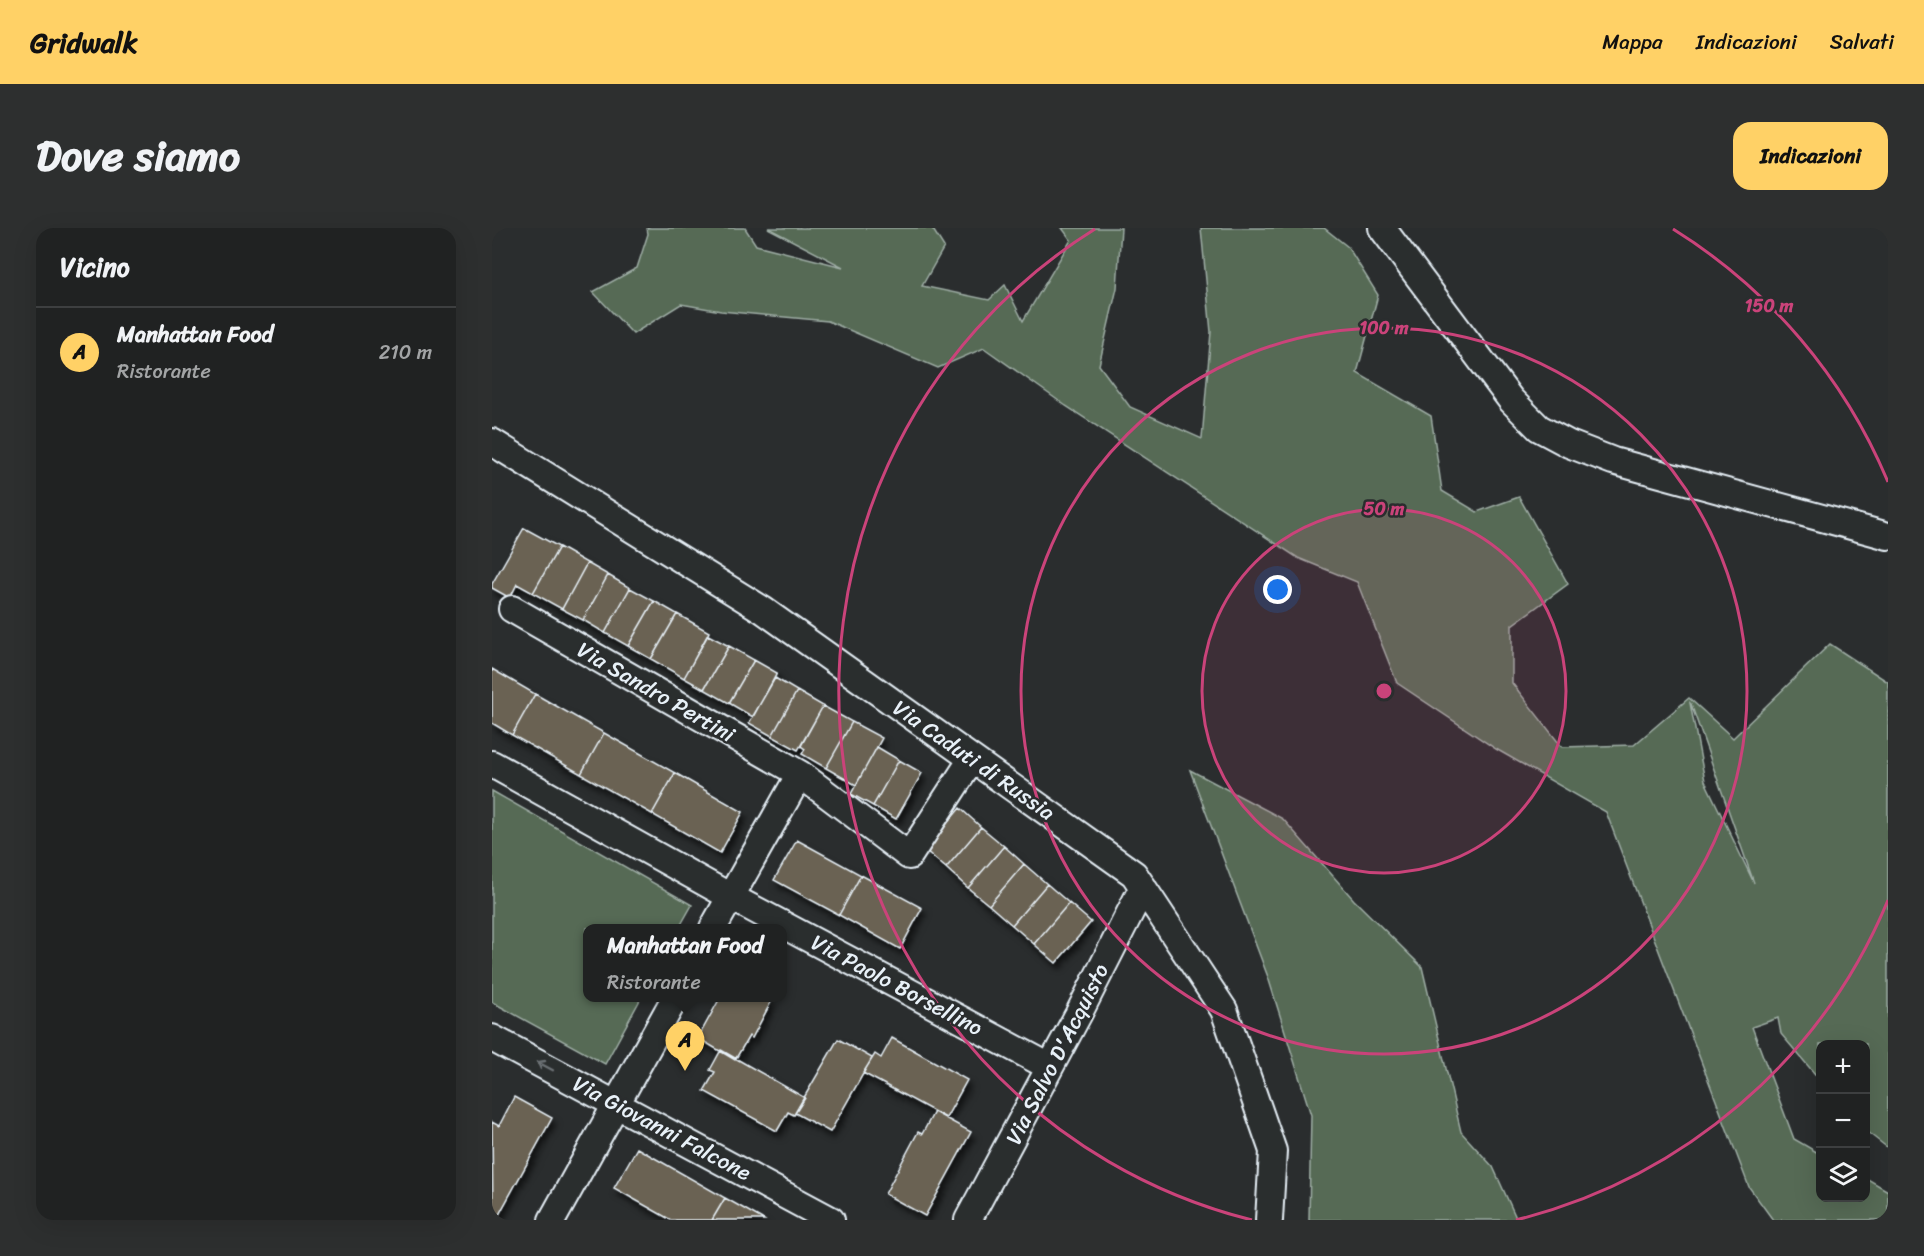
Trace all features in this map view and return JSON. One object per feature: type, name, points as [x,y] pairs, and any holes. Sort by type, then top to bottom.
[{"type":"street","points":[[1382,228],[1511,400],[1539,428],[1569,444],[1613,461],[1888,536]]},
{"type":"street","name":"Via Caduti di Russia","points":[[494,446],[763,610],[1134,874],[1224,1010],[1273,1150],[1269,1220]]},
{"type":"street","name":"Via Sandro Pertini","points":[[512,609],[800,774],[909,856],[972,759]]},
{"type":"street","name":"Via Paolo Borsellino","points":[[492,764],[782,924]]},
{"type":"street","points":[[715,924],[800,774]]},
{"type":"street","name":"Via Salvo D'Acquisto","points":[[968,1220],[1143,887]]},
{"type":"street","name":"Via Paolo Borsellino","points":[[787,927],[1050,1067]]},
{"type":"street","points":[[552,1220],[673,1002]]},
{"type":"street","name":"Via Giovanni Falcone","points":[[492,1038],[831,1220]]},
{"type":"green space","points":[[647,228],[745,228],[756,245],[843,267],[768,228],[932,228],[944,247],[922,286],[989,300],[1005,285],[1023,321],[1071,240],[1062,228],[1121,228],[1117,288],[1099,365],[1130,407],[1202,439],[1211,332],[1201,228],[1324,228],[1348,247],[1378,295],[1357,373],[1431,416],[1442,491],[1477,512],[1519,497],[1568,584],[1512,625],[1512,683],[1562,747],[1634,745],[1689,698],[1733,738],[1830,644],[1888,682],[1888,1148],[1870,1134],[1870,1040],[1816,1040],[1816,1075],[1781,1034],[1778,1018],[1752,1027],[1794,1139],[1816,1152],[1816,1202],[1870,1202],[1870,1180],[1888,1191],[1888,1220],[1773,1220],[1749,1187],[1606,812],[1496,749],[1397,683],[1357,582],[1298,558],[1066,406],[984,348],[938,368],[828,321],[721,311],[681,304],[633,334],[593,292],[637,268],[648,234]],"holes":[[[1690,703],[1691,704],[1754,883],[1705,781]]]},
{"type":"green space","points":[[1190,770],[1283,819],[1354,900],[1422,967],[1461,1132],[1493,1167],[1517,1220],[1309,1220],[1311,1115],[1268,977]]},
{"type":"green space","points":[[492,791],[692,905],[681,924],[583,924],[583,1002],[639,1002],[605,1064],[492,1002]]},
{"type":"building","points":[[524,528],[559,547],[533,593],[517,584],[510,598],[492,588],[492,584]]},
{"type":"building","points":[[559,547],[587,563],[562,609],[533,593]]},
{"type":"building","points":[[587,563],[608,575],[583,620],[562,609]]},
{"type":"building","points":[[608,575],[630,588],[605,633],[583,620]]},
{"type":"building","points":[[630,588],[654,601],[628,646],[605,633]]},
{"type":"building","points":[[654,601],[677,614],[651,659],[628,646]]},
{"type":"building","points":[[677,614],[709,632],[684,678],[651,659]]},
{"type":"building","points":[[708,635],[729,646],[704,689],[684,678]]},
{"type":"building","points":[[729,646],[754,660],[729,703],[704,689]]},
{"type":"building","points":[[754,660],[777,673],[753,717],[729,703]]},
{"type":"building","points":[[492,669],[535,694],[512,735],[492,723]]},
{"type":"building","points":[[775,678],[797,691],[772,736],[749,723]]},
{"type":"building","points":[[797,691],[823,706],[798,750],[772,736]]},
{"type":"building","points":[[535,694],[604,733],[581,774],[512,735]]},
{"type":"building","points":[[823,706],[852,722],[826,768],[802,754],[805,749],[801,746]]},
{"type":"building","points":[[852,722],[882,738],[856,785],[826,768]]},
{"type":"building","points":[[604,733],[675,773],[652,814],[581,774]]},
{"type":"building","points":[[877,747],[899,760],[873,806],[851,794]]},
{"type":"building","points":[[899,760],[922,773],[896,819],[873,806]]},
{"type":"building","points":[[675,773],[743,812],[720,853],[652,814]]},
{"type":"building","points":[[960,808],[981,827],[946,868],[925,850]]},
{"type":"building","points":[[981,827],[1004,846],[968,888],[946,868]]},
{"type":"building","points":[[797,840],[861,875],[839,915],[774,880]]},
{"type":"building","points":[[1004,846],[1024,864],[989,905],[968,888]]},
{"type":"building","points":[[1024,864],[1047,884],[1012,925],[989,905]]},
{"type":"building","points":[[861,875],[922,908],[900,949],[839,915]]},
{"type":"building","points":[[1047,884],[1069,903],[1034,944],[1012,925]]},
{"type":"building","points":[[1069,903],[1091,922],[1056,963],[1034,944]]},
{"type":"building","points":[[718,1002],[771,1002],[752,1038],[749,1036],[735,1060],[698,1038]]},
{"type":"building","points":[[892,1038],[967,1080],[946,1118],[863,1073],[875,1054],[881,1058]]},
{"type":"building","points":[[838,1039],[872,1058],[830,1132],[795,1113]]},
{"type":"building","points":[[721,1050],[805,1098],[794,1115],[788,1112],[777,1131],[704,1091],[715,1072],[710,1070]]},
{"type":"building","points":[[514,1097],[552,1118],[496,1220],[493,1220],[492,1122],[499,1126]]},
{"type":"building","points":[[934,1112],[971,1132],[925,1216],[885,1194],[918,1132],[922,1134]]},
{"type":"building","points":[[637,1148],[725,1198],[712,1220],[671,1220],[614,1188]]},
{"type":"building","points":[[725,1198],[764,1220],[712,1220]]},
{"type":"place","name":"Manhattan Food","points":[[685,1071]]}]
